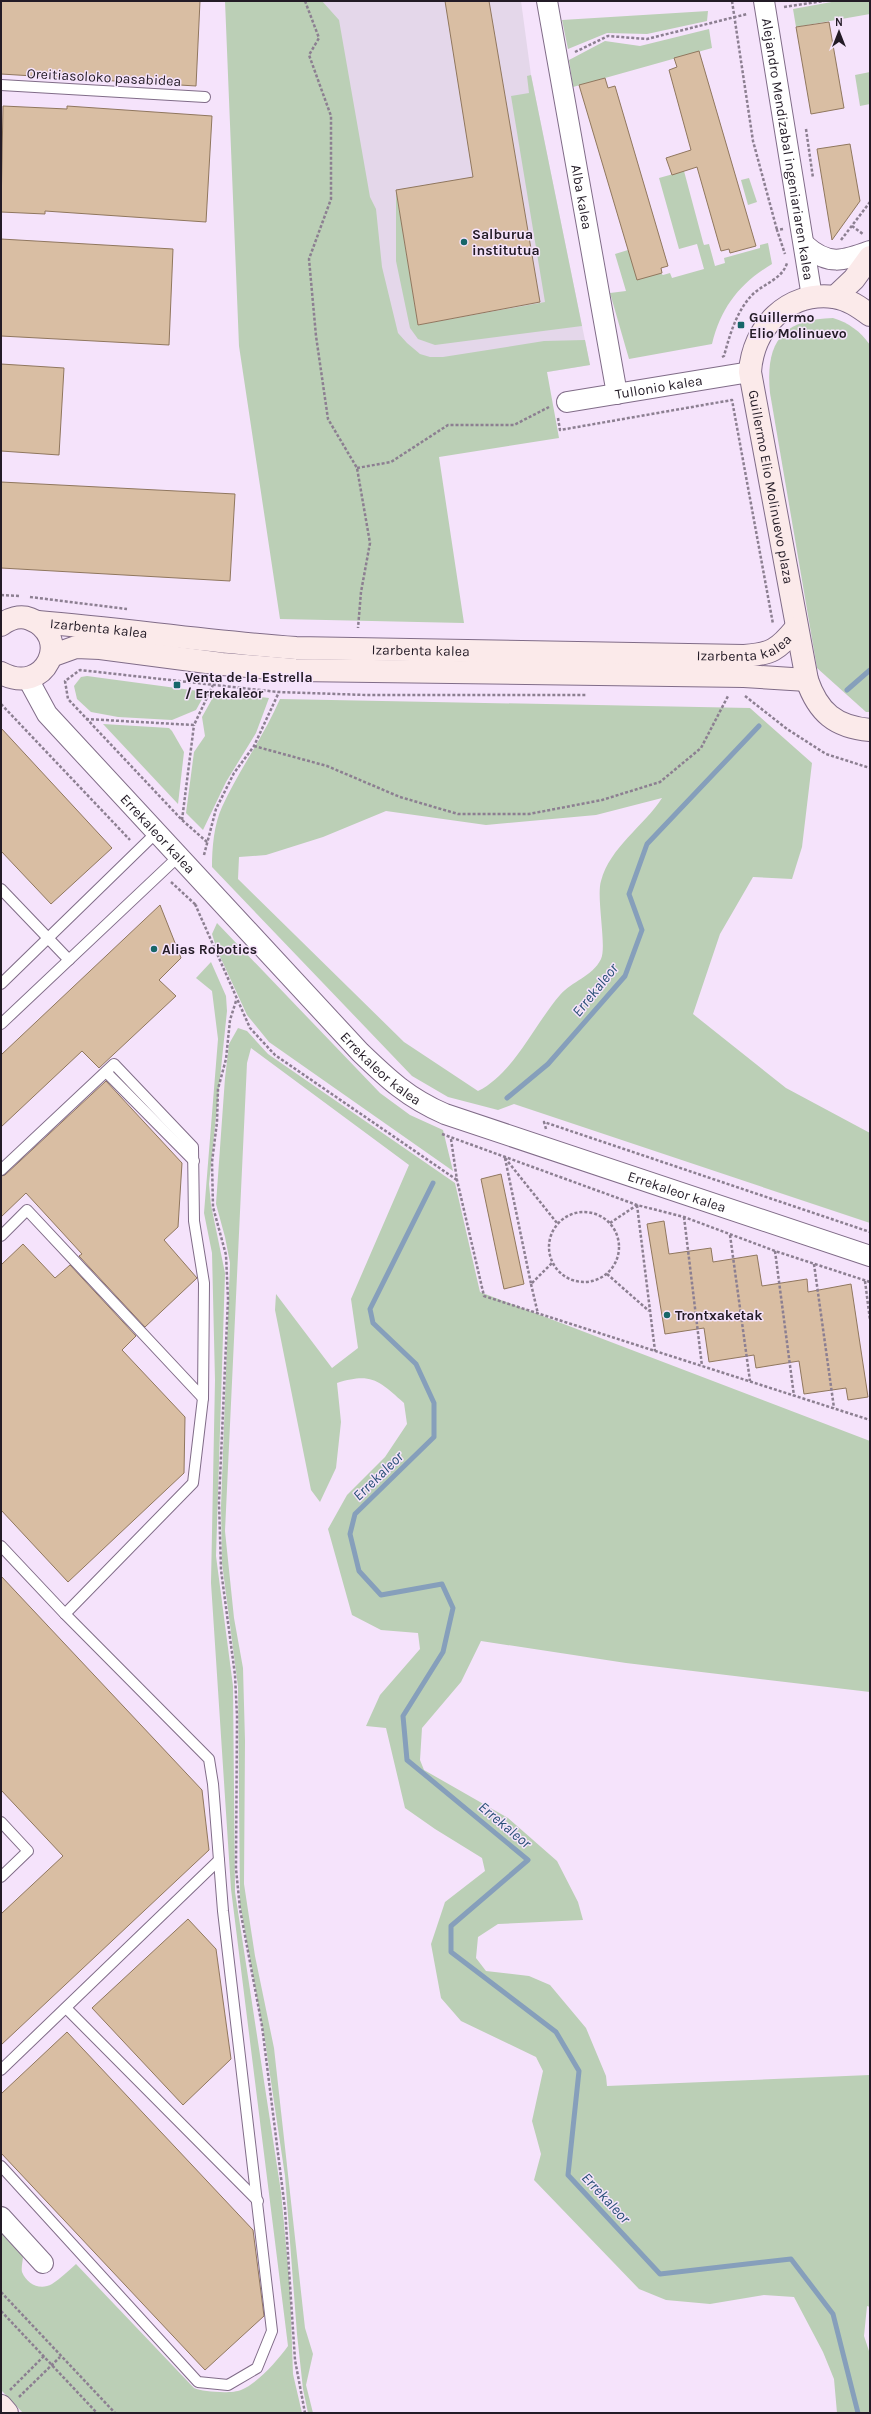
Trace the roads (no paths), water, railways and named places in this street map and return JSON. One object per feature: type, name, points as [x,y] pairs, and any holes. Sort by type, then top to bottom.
[{"type":"main road","points":[[835,297],[854,278],[870,257]]},
{"type":"main road","name":"Guillermo Elio Molinuevo plaza","points":[[870,315],[855,304],[835,297],[812,297],[793,304],[779,312],[768,323],[758,337],[751,356],[750,372],[806,680],[812,696],[822,711],[847,726],[870,730]]},
{"type":"main road","name":"Izarbenta kalea","points":[[1,625],[17,618],[28,618],[38,622],[101,627],[237,644],[296,648],[744,656],[764,654],[775,650],[796,628]]},
{"type":"main road","points":[[1,673],[14,679],[28,679],[38,674],[46,666],[51,656],[49,635],[38,622]]},
{"type":"main road","name":"Izarbenta kalea","points":[[51,656],[76,647],[100,648],[222,664],[296,670],[744,676],[806,680]]},
{"type":"street","name":"Alba kalea","points":[[547,1],[617,394]]},
{"type":"street","name":"Alejandro Mendizabal ingeniariaren kalea","points":[[765,5],[804,235],[812,297]]},
{"type":"street","points":[[804,235],[816,255],[829,260],[845,260],[870,250]]},
{"type":"street","name":"Tullonio kalea","points":[[560,406],[617,394],[750,372]]},
{"type":"street","name":"Errekaleor kalea","points":[[28,679],[47,714],[360,1052],[392,1083],[420,1103],[444,1114],[870,1256]]},
{"type":"street","points":[[1,2217],[43,2263]]},
{"type":"lane","name":"Oreitiasoloko pasabidea","points":[[1,85],[204,97]]},
{"type":"lane","points":[[1,984],[48,940],[157,832]]},
{"type":"lane","points":[[1,1024],[180,856]]},
{"type":"lane","points":[[1,889],[48,940],[69,960]]},
{"type":"lane","points":[[1,1170],[114,1064],[193,1147],[194,1221],[204,1283],[203,1398],[193,1483],[65,1614]]},
{"type":"lane","points":[[1,1236],[27,1210],[203,1398]]},
{"type":"lane","points":[[1,1546],[65,1614],[209,1759],[214,1784],[223,1911],[272,2331],[256,2368],[228,2385],[198,2382],[1,2166]]},
{"type":"lane","points":[[1,1822],[28,1851],[1,1877]]},
{"type":"lane","points":[[1,2070],[219,1860]]},
{"type":"lane","points":[[66,2008],[258,2201]]},
{"type":"waterway","points":[[847,690],[870,670]]},
{"type":"waterway","name":"Errekaleor","points":[[507,1098],[548,1064],[625,976],[642,930],[629,894],[647,844],[759,726]]},
{"type":"waterway","name":"Errekaleor","points":[[433,1183],[370,1309],[373,1323],[416,1364],[434,1403],[434,1437],[355,1514],[350,1534],[359,1571],[381,1595],[442,1584],[453,1608],[443,1652],[403,1716],[407,1760],[528,1860],[451,1926],[451,1952],[556,2032],[579,2071],[568,2175],[660,2274],[791,2259],[833,2314],[858,2413]]},
{"type":"place","name":"Salburua institutua","points":[[464,242]]},
{"type":"place","name":"Guillermo Elio Molinuevo","points":[[741,325]]},
{"type":"place","name":"Venta de la Estrella / Errekaleor","points":[[177,685]]},
{"type":"place","name":"Alias Robotics","points":[[154,949]]},
{"type":"place","name":"Trontxaketak","points":[[667,1315]]}]
